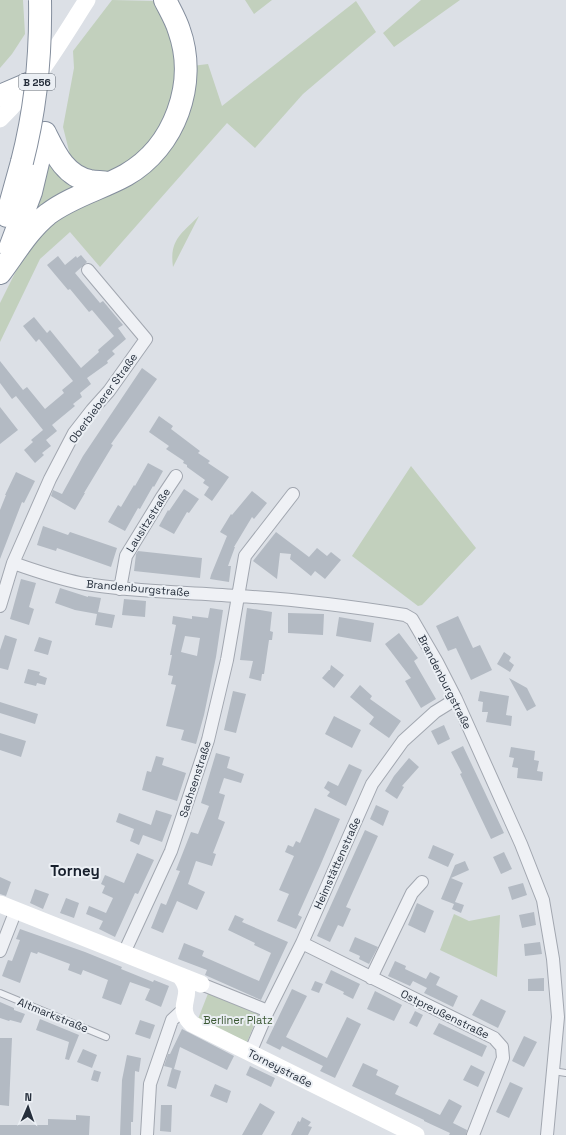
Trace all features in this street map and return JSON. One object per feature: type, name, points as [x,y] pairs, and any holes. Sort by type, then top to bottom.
[{"type":"highway","name":"B 256","points":[[0,234],[16,188],[30,131],[40,54],[40,0]]},
{"type":"highway","name":"B 256","points":[[0,272],[19,226],[30,192],[45,133],[54,61],[55,0]]},
{"type":"highway","points":[[0,272],[30,232],[47,215],[65,203],[126,174],[145,161],[164,139],[171,128],[179,110],[184,88],[186,67],[184,48],[179,30],[165,0]]},
{"type":"highway","points":[[0,96],[35,81]]},
{"type":"highway","points":[[45,133],[54,151],[65,167],[77,177],[89,181],[108,183]]},
{"type":"street","points":[[0,119],[35,81],[87,0]]},
{"type":"street","name":"Oberbieberer Straße","points":[[0,606],[13,564],[50,479],[74,433],[109,391],[146,339],[88,270]]},
{"type":"street","name":"Lausitzstraße","points":[[120,589],[126,556],[176,476]]},
{"type":"street","name":"Sachsenstraße","points":[[124,952],[171,851],[208,740],[227,660],[245,556],[293,494]]},
{"type":"street","name":"Brandenburgstraße","points":[[13,564],[84,584],[120,589],[326,603],[405,615],[412,619],[456,699],[521,844],[543,900],[553,959],[558,1017],[547,1135]]},
{"type":"street","name":"Heimstättenstraße","points":[[250,1052],[268,1011],[302,943],[372,784],[404,741],[435,712],[456,699]]},
{"type":"street","points":[[371,978],[412,893],[422,882]]},
{"type":"street","points":[[0,904],[124,952],[268,1011]]},
{"type":"street","points":[[0,951],[16,910]]},
{"type":"street","name":"Ostpreußenstraße","points":[[302,943],[494,1038],[502,1047],[503,1058],[473,1135]]},
{"type":"street","points":[[147,1135],[150,1084],[172,1020],[185,1008],[187,985],[180,976]]},
{"type":"street","name":"Torneystraße","points":[[185,1008],[186,1016],[192,1024],[250,1052],[406,1133]]},
{"type":"lane","name":"Altmarkstraße","points":[[0,993],[106,1037]]},
{"type":"lane","points":[[553,1071],[566,1072]]},
{"type":"green space","points":[[0,0],[23,0],[25,34],[12,54],[0,68]]},
{"type":"green space","points":[[112,0],[155,1],[172,30],[178,77],[158,136],[125,165],[104,176],[83,174],[71,159],[63,127],[74,68],[73,51]]},
{"type":"green space","points":[[245,0],[272,0],[254,14]]},
{"type":"green space","points":[[421,0],[460,0],[394,47],[383,33]]},
{"type":"green space","points":[[356,1],[376,32],[303,94],[255,148],[227,123],[100,267],[70,232],[40,259],[0,342],[0,303],[23,257],[53,220],[131,180],[192,66],[208,64],[222,106]]},
{"type":"green space","points":[[49,153],[90,185],[30,223]]},
{"type":"green space","points":[[199,216],[173,267],[172,258],[175,243],[182,232]]},
{"type":"green space","points":[[411,466],[476,548],[422,605],[418,606],[352,556]]},
{"type":"green space","points":[[454,914],[469,921],[500,915],[497,977],[440,950]]},
{"type":"green space","name":"Berliner Platz","points":[[209,991],[260,1011],[247,1042],[198,1019]]},
{"type":"building","points":[[81,255],[87,262],[75,273],[100,303],[103,301],[123,325],[118,328],[126,339],[112,351],[115,354],[107,361],[108,363],[87,378],[91,384],[80,393],[82,397],[73,404],[75,406],[52,425],[57,431],[46,440],[51,446],[42,453],[44,455],[35,463],[24,450],[33,442],[31,440],[43,430],[16,396],[12,399],[0,383],[0,361],[23,390],[27,387],[45,409],[64,393],[62,390],[73,381],[39,339],[36,342],[23,326],[34,317],[47,333],[50,330],[81,368],[114,336],[92,310],[89,312],[70,289],[68,290],[47,265],[58,256],[65,265],[76,256],[77,258]]},
{"type":"building","points":[[142,368],[157,379],[111,444],[113,445],[75,510],[51,496],[53,490],[62,494],[83,456]]},
{"type":"building","points":[[0,407],[18,430],[0,444]]},
{"type":"building","points":[[159,416],[173,426],[171,429],[200,451],[198,453],[210,461],[208,463],[229,477],[212,501],[204,495],[209,487],[203,483],[205,480],[187,467],[187,465],[183,463],[184,461],[166,449],[169,446],[149,432]]},
{"type":"building","points":[[148,463],[163,471],[140,509],[138,508],[125,531],[108,522],[118,505],[121,507]]},
{"type":"building","points":[[16,472],[35,481],[24,503],[22,502],[0,559],[0,510],[5,495]]},
{"type":"building","points":[[184,489],[199,499],[189,513],[187,512],[174,534],[159,526],[168,510],[169,511]]},
{"type":"building","points":[[252,491],[267,503],[254,519],[252,517],[234,547],[228,566],[231,566],[229,582],[210,579],[227,536],[220,532],[231,514],[232,515]]},
{"type":"building","points":[[43,526],[68,535],[70,532],[117,548],[111,567],[57,548],[56,551],[37,545]]},
{"type":"building","points":[[276,532],[309,557],[317,548],[327,556],[331,552],[341,560],[325,579],[315,571],[311,576],[290,559],[291,554],[280,553],[277,579],[253,561]]},
{"type":"building","points":[[138,551],[202,558],[200,578],[134,571],[136,554]]},
{"type":"building","points":[[21,579],[36,583],[29,607],[34,609],[29,625],[10,619]]},
{"type":"building","points":[[60,588],[88,597],[101,598],[98,612],[115,615],[112,628],[95,625],[97,614],[75,610],[55,603]]},
{"type":"building","points":[[124,599],[146,601],[145,617],[122,615]]},
{"type":"building","points":[[210,608],[223,610],[216,657],[204,715],[196,744],[181,740],[184,730],[166,726],[176,685],[171,684],[173,676],[168,675],[176,625],[172,624],[173,616],[192,619],[192,616],[208,618]],"holes":[[[185,636],[200,638],[197,656],[181,652]]]},
{"type":"building","points":[[247,608],[272,612],[270,631],[273,632],[272,640],[269,640],[264,674],[262,674],[261,681],[249,678],[253,661],[240,660]]},
{"type":"building","points":[[288,613],[324,614],[323,635],[288,633]]},
{"type":"building","points":[[458,616],[473,648],[480,645],[492,670],[471,680],[456,648],[448,651],[436,626]]},
{"type":"building","points":[[339,617],[374,623],[371,642],[336,636]]},
{"type":"building","points":[[399,633],[418,658],[414,661],[436,699],[421,708],[405,681],[411,678],[385,644]]},
{"type":"building","points":[[5,635],[17,639],[8,670],[0,668],[0,650]]},
{"type":"building","points":[[39,637],[52,641],[48,655],[34,651]]},
{"type":"building","points":[[504,652],[511,657],[509,661],[514,665],[510,672],[497,664]]},
{"type":"building","points":[[331,665],[344,675],[334,688],[322,678],[330,670]]},
{"type":"building","points":[[28,669],[40,672],[39,675],[47,678],[45,685],[37,683],[36,686],[24,683]]},
{"type":"building","points":[[509,678],[527,688],[536,706],[527,711]]},
{"type":"building","points":[[360,685],[372,696],[370,699],[401,721],[389,738],[369,724],[374,717],[350,697]]},
{"type":"building","points":[[233,691],[246,694],[236,733],[224,730]]},
{"type":"building","points":[[480,691],[509,696],[506,715],[512,716],[511,726],[486,722],[488,712],[482,712],[483,702],[478,701]]},
{"type":"building","points":[[0,702],[38,714],[35,724],[0,713]]},
{"type":"building","points":[[334,716],[361,730],[352,748],[325,734]]},
{"type":"building","points":[[444,725],[450,739],[438,745],[431,731]]},
{"type":"building","points":[[0,733],[26,741],[21,757],[0,750]]},
{"type":"building","points":[[463,746],[504,833],[491,839],[460,774],[462,773],[451,752]]},
{"type":"building","points":[[511,747],[535,751],[534,760],[539,761],[537,771],[543,772],[542,781],[517,778],[518,768],[512,767],[514,758],[509,757]]},
{"type":"building","points":[[216,753],[230,757],[227,768],[244,774],[241,783],[224,778],[219,793],[225,795],[218,819],[225,822],[213,853],[216,854],[212,866],[196,861],[188,884],[205,892],[197,910],[177,901],[163,933],[151,928],[161,903],[166,905],[180,871],[176,870],[191,832],[198,834],[209,806],[201,803]]},
{"type":"building","points":[[156,756],[164,758],[162,765],[186,773],[177,801],[142,790],[147,771],[151,772]]},
{"type":"building","points":[[409,758],[419,767],[402,786],[404,787],[397,799],[385,791],[394,776]]},
{"type":"building","points":[[349,764],[362,770],[346,806],[327,796],[330,792],[324,788],[328,781],[338,786]]},
{"type":"building","points":[[376,805],[389,811],[383,826],[370,819]]},
{"type":"building","points":[[315,808],[340,819],[298,915],[302,917],[296,929],[277,921],[289,894],[279,890],[294,856],[285,852],[288,845],[293,847],[296,841],[300,843]]},
{"type":"building","points":[[156,810],[172,815],[162,842],[143,835],[139,845],[130,841],[134,829],[116,822],[119,813],[151,825]]},
{"type":"building","points":[[365,830],[378,836],[346,907],[351,909],[343,927],[338,925],[330,942],[317,936]]},
{"type":"building","points":[[433,845],[454,854],[448,867],[428,858]]},
{"type":"building","points":[[504,852],[512,869],[501,874],[493,857]]},
{"type":"building","points":[[137,853],[154,860],[138,894],[135,893],[115,937],[99,929],[103,921],[86,914],[89,906],[106,913],[113,898],[102,893],[105,886],[101,884],[105,875],[124,883]]},
{"type":"building","points":[[465,861],[469,870],[451,878],[463,883],[455,902],[464,905],[461,913],[452,909],[454,904],[441,899],[455,865]]},
{"type":"building","points":[[0,877],[11,882],[6,896],[0,894]]},
{"type":"building","points":[[523,883],[527,895],[512,900],[508,887]]},
{"type":"building","points":[[35,889],[49,894],[43,909],[30,903]]},
{"type":"building","points":[[66,898],[79,903],[74,918],[60,913]]},
{"type":"building","points":[[417,903],[434,911],[425,933],[408,925]]},
{"type":"building","points":[[534,912],[536,925],[522,928],[519,915]]},
{"type":"building","points":[[235,915],[244,919],[242,922],[288,942],[261,1000],[205,975],[207,970],[178,959],[184,943],[204,951],[202,956],[259,981],[271,953],[254,945],[255,943],[228,930]]},
{"type":"building","points":[[20,929],[85,952],[122,967],[121,969],[153,982],[154,980],[169,986],[161,1007],[145,1000],[150,989],[130,982],[121,1005],[102,998],[108,980],[83,970],[81,975],[68,970],[70,964],[38,952],[37,954],[31,952],[20,983],[2,976],[8,960],[12,961],[20,940],[16,939]]},
{"type":"building","points":[[355,937],[378,947],[369,964],[359,959],[360,956],[349,951]]},
{"type":"building","points":[[540,942],[542,954],[525,956],[524,944]]},
{"type":"building","points":[[395,961],[406,966],[405,969],[426,979],[430,972],[440,977],[436,985],[458,996],[453,1007],[424,993],[427,988],[413,981],[410,986],[388,976]]},
{"type":"building","points":[[331,970],[360,984],[353,999],[343,994],[344,992],[325,983]]},
{"type":"building","points":[[544,978],[544,991],[528,991],[528,979]]},
{"type":"building","points":[[315,981],[323,984],[319,993],[311,990]]},
{"type":"building","points":[[292,989],[307,996],[286,1037],[327,1058],[347,1017],[361,1024],[335,1078],[320,1071],[323,1066],[282,1046],[280,1050],[266,1043]]},
{"type":"building","points":[[375,991],[402,1005],[394,1021],[367,1009]]},
{"type":"building","points":[[481,999],[506,1011],[498,1028],[472,1015]]},
{"type":"building","points":[[0,1002],[25,1014],[21,1023],[0,1018]]},
{"type":"building","points":[[415,1011],[423,1015],[417,1027],[409,1023]]},
{"type":"building","points":[[40,1019],[79,1035],[69,1060],[65,1059],[69,1042],[36,1030]]},
{"type":"building","points":[[140,1020],[155,1025],[150,1039],[135,1034]]},
{"type":"building","points":[[439,1023],[487,1046],[482,1057],[433,1034]]},
{"type":"building","points":[[182,1029],[234,1056],[227,1070],[180,1047],[174,1069],[181,1071],[176,1089],[167,1086],[172,1068],[164,1066],[168,1054],[170,1054]]},
{"type":"building","points":[[524,1036],[537,1042],[524,1067],[512,1061]]},
{"type":"building","points":[[0,1038],[12,1038],[9,1106],[0,1105]]},
{"type":"building","points":[[83,1049],[97,1055],[92,1068],[77,1062]]},
{"type":"building","points":[[127,1055],[141,1058],[139,1072],[135,1071],[131,1135],[120,1135],[122,1080]]},
{"type":"building","points":[[363,1063],[378,1070],[376,1075],[399,1086],[395,1094],[440,1115],[449,1099],[462,1106],[453,1123],[467,1130],[466,1135],[449,1135],[450,1133],[352,1086]]},
{"type":"building","points":[[471,1065],[485,1072],[478,1087],[463,1080]]},
{"type":"building","points":[[250,1066],[275,1078],[271,1087],[246,1075]]},
{"type":"building","points":[[94,1070],[101,1072],[98,1082],[91,1080]]},
{"type":"building","points":[[510,1082],[523,1088],[509,1118],[496,1112]]},
{"type":"building","points":[[215,1084],[231,1091],[227,1103],[210,1096]]},
{"type":"building","points":[[260,1103],[275,1112],[262,1135],[242,1135]]},
{"type":"building","points":[[161,1105],[172,1105],[171,1132],[160,1131]]},
{"type":"building","points":[[76,1115],[90,1116],[89,1135],[0,1135],[0,1125],[48,1125],[48,1119],[76,1120]]},
{"type":"building","points":[[302,1117],[311,1122],[308,1126],[312,1127],[308,1135],[291,1135],[298,1121],[300,1122]]},
{"type":"district","name":"Torney","points":[[75,870]]}]
